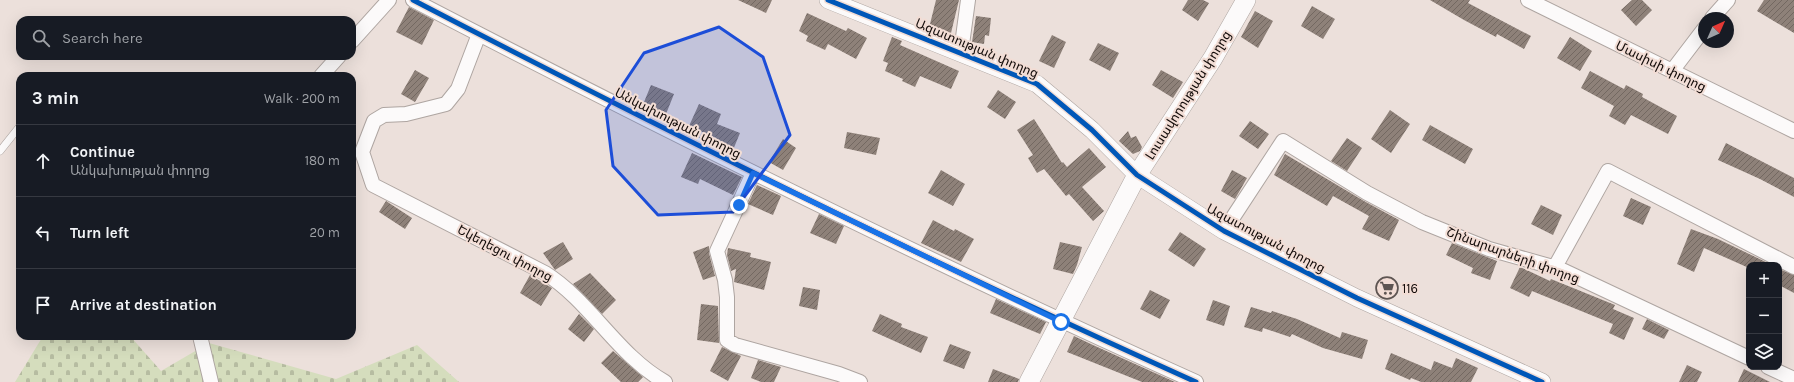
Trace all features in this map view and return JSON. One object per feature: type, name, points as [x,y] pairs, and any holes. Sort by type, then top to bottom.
[{"type":"main road","name":"Լուսավորության փողոց","points":[[1029,382],[1137,175],[1213,58],[1246,0]]},
{"type":"street","points":[[356,37],[389,0]]},
{"type":"street","name":"Անկախության փողոց","points":[[413,0],[680,138],[1061,322],[1196,382]]},
{"type":"street","name":"Ազատության փողոց","points":[[828,0],[961,52],[1036,84],[1092,130],[1137,175],[1224,231],[1357,298],[1542,382]]},
{"type":"street","points":[[961,52],[968,0]]},
{"type":"street","name":"Մասիսի փողոց","points":[[1528,0],[1794,131]]},
{"type":"street","points":[[1717,12],[1728,0]]},
{"type":"street","name":"Եկեղեցու փողոց","points":[[479,34],[458,89],[446,104],[406,114],[384,115],[374,121],[362,152],[373,185],[545,272],[562,283],[630,356],[665,382]]},
{"type":"street","points":[[1672,71],[1698,37]]},
{"type":"street","points":[[325,72],[335,60]]},
{"type":"street","name":"Շինարարների փողոց","points":[[1224,231],[1283,141],[1367,192],[1422,222],[1489,249],[1554,267],[1746,357]]},
{"type":"street","points":[[1554,267],[1608,171],[1794,267]]},
{"type":"street","points":[[753,173],[717,251],[725,280],[727,340],[735,345],[839,374],[860,382]]},
{"type":"street","points":[[201,340],[211,382]]},
{"type":"street","points":[[1774,370],[1794,379]]},
{"type":"lane","points":[[0,151],[16,131]]},
{"type":"highlighted area","points":[[719,27],[763,57],[790,135],[733,212],[658,215],[613,166],[606,110],[644,53]]},
{"type":"green space","points":[[41,340],[134,340],[161,371],[209,343],[336,379],[417,345],[459,382],[15,382]]},
{"type":"building","points":[[738,0],[772,0],[766,13]]},
{"type":"building","points":[[936,0],[959,0],[951,33],[929,28]]},
{"type":"building","points":[[1188,0],[1203,0],[1209,3],[1198,21],[1182,10]]},
{"type":"building","points":[[1430,0],[1470,0],[1468,3],[1531,36],[1524,49],[1497,34],[1496,37]]},
{"type":"building","points":[[1632,0],[1642,0],[1652,10],[1636,26],[1621,10]]},
{"type":"building","points":[[1764,0],[1794,0],[1794,33],[1757,11]]},
{"type":"building","points":[[1312,6],[1335,19],[1323,39],[1301,26]]},
{"type":"building","points":[[409,7],[434,20],[422,45],[396,32]]},
{"type":"building","points":[[1255,11],[1273,21],[1258,48],[1241,37]]},
{"type":"building","points":[[807,13],[846,31],[848,28],[867,38],[856,59],[828,44],[825,50],[806,41],[808,36],[799,31]]},
{"type":"building","points":[[976,16],[991,18],[989,36],[985,35],[984,44],[972,42]]},
{"type":"building","points":[[1052,35],[1066,42],[1054,68],[1039,61]]},
{"type":"building","points":[[892,37],[902,41],[900,45],[959,71],[951,89],[920,76],[915,87],[902,81],[903,79],[885,71],[888,63],[883,61]]},
{"type":"building","points":[[1570,37],[1592,51],[1580,71],[1557,58]]},
{"type":"building","points":[[1098,43],[1119,53],[1110,71],[1089,60]]},
{"type":"building","points":[[415,70],[429,78],[415,102],[401,94]]},
{"type":"building","points":[[1161,70],[1183,82],[1173,98],[1152,85]]},
{"type":"building","points":[[1590,71],[1624,89],[1626,85],[1643,94],[1642,97],[1677,116],[1668,134],[1631,115],[1625,125],[1609,116],[1614,106],[1581,88]]},
{"type":"building","points":[[651,85],[674,94],[664,119],[642,107]]},
{"type":"building","points":[[998,90],[1016,102],[1005,119],[987,107]]},
{"type":"building","points":[[699,104],[721,114],[717,124],[740,133],[733,150],[715,142],[716,138],[689,126]]},
{"type":"building","points":[[1390,110],[1410,124],[1391,153],[1371,139]]},
{"type":"building","points":[[1034,119],[1062,163],[1063,162],[1067,167],[1089,148],[1106,167],[1082,187],[1104,211],[1093,221],[1069,194],[1066,196],[1044,169],[1037,173],[1028,158],[1033,155],[1017,130]]},
{"type":"building","points":[[1250,121],[1269,134],[1258,149],[1239,136]]},
{"type":"building","points":[[1430,125],[1473,149],[1465,164],[1422,140]]},
{"type":"building","points":[[1128,131],[1131,138],[1136,136],[1142,147],[1140,151],[1133,154],[1119,141]]},
{"type":"building","points":[[847,132],[880,138],[876,155],[844,148]]},
{"type":"building","points":[[1347,138],[1362,148],[1347,171],[1331,161]]},
{"type":"building","points":[[783,139],[796,148],[783,170],[769,162]]},
{"type":"building","points":[[1726,143],[1794,178],[1794,197],[1760,179],[1718,160]]},
{"type":"building","points":[[692,153],[742,177],[733,195],[700,179],[698,184],[681,177]]},
{"type":"building","points":[[1285,154],[1399,220],[1389,241],[1362,229],[1369,216],[1333,196],[1327,206],[1274,175]]},
{"type":"building","points":[[941,170],[965,184],[953,206],[928,193]]},
{"type":"building","points":[[1232,170],[1247,178],[1235,199],[1221,191]]},
{"type":"building","points":[[757,185],[781,196],[773,215],[748,204]]},
{"type":"building","points":[[1631,198],[1651,207],[1643,225],[1623,216]]},
{"type":"building","points":[[386,201],[412,218],[405,229],[379,212]]},
{"type":"building","points":[[1541,205],[1562,215],[1553,235],[1531,224]]},
{"type":"building","points":[[819,214],[844,226],[836,244],[810,233]]},
{"type":"building","points":[[933,220],[974,239],[961,262],[921,243]]},
{"type":"building","points":[[1691,229],[1718,239],[1766,262],[1746,262],[1746,267],[1704,248],[1694,272],[1677,264]]},
{"type":"building","points":[[1180,232],[1206,249],[1194,267],[1168,250]]},
{"type":"building","points":[[563,242],[573,259],[555,270],[543,253]]},
{"type":"building","points":[[1060,242],[1082,247],[1073,274],[1053,269]]},
{"type":"building","points":[[1452,243],[1497,261],[1490,280],[1471,273],[1473,268],[1446,255]]},
{"type":"building","points":[[709,246],[709,253],[715,276],[703,280],[693,252]]},
{"type":"building","points":[[728,248],[751,253],[750,257],[771,262],[764,290],[734,282],[736,269],[731,271],[727,255]]},
{"type":"building","points":[[1520,267],[1550,281],[1551,279],[1615,305],[1613,309],[1634,318],[1624,340],[1609,333],[1613,324],[1532,291],[1529,297],[1510,288]]},
{"type":"building","points":[[1782,270],[1794,275],[1794,293],[1782,287]]},
{"type":"building","points":[[590,273],[616,300],[602,314],[573,284]]},
{"type":"building","points":[[530,275],[552,288],[541,306],[520,293]]},
{"type":"building","points":[[803,287],[820,290],[817,310],[799,306]]},
{"type":"building","points":[[1150,290],[1170,300],[1160,319],[1140,309]]},
{"type":"building","points":[[996,299],[1046,322],[1040,334],[990,313]]},
{"type":"building","points":[[1213,300],[1230,306],[1224,326],[1206,320]]},
{"type":"building","points":[[701,304],[718,306],[719,343],[697,340]]},
{"type":"building","points":[[1251,307],[1271,313],[1272,311],[1297,319],[1340,338],[1342,332],[1368,340],[1362,359],[1323,348],[1292,334],[1290,337],[1263,328],[1262,332],[1244,327]]},
{"type":"building","points":[[579,314],[594,329],[584,342],[568,329]]},
{"type":"building","points":[[880,314],[902,324],[901,327],[928,337],[921,353],[872,331]]},
{"type":"building","points":[[1647,319],[1669,330],[1664,339],[1642,329]]},
{"type":"building","points":[[1074,336],[1175,382],[1142,382],[1067,352]]},
{"type":"building","points":[[950,344],[971,352],[964,369],[943,361]]},
{"type":"building","points":[[722,347],[741,356],[728,381],[710,371]]},
{"type":"building","points":[[613,351],[643,377],[638,382],[621,382],[601,363]]},
{"type":"building","points":[[1391,353],[1431,370],[1434,361],[1452,368],[1456,358],[1478,368],[1471,382],[1421,382],[1411,378],[1410,380],[1385,369]]},
{"type":"building","points":[[758,360],[781,367],[774,382],[761,382],[751,378]]},
{"type":"building","points":[[1687,365],[1702,372],[1697,382],[1679,382]]},
{"type":"building","points":[[993,369],[1019,379],[1018,382],[988,382]]},
{"type":"building","points":[[1744,369],[1770,382],[1738,382]]},
{"type":"cycle path","points":[[413,0],[802,197],[998,291],[1196,382]]},
{"type":"cycle path","points":[[828,0],[1037,84],[1092,130],[1137,175],[1224,231],[1357,298],[1542,382]]},
{"type":"place","name":"116","points":[[1387,288]]},
{"type":"route","points":[[739,205],[753,173],[1061,322]]}]
